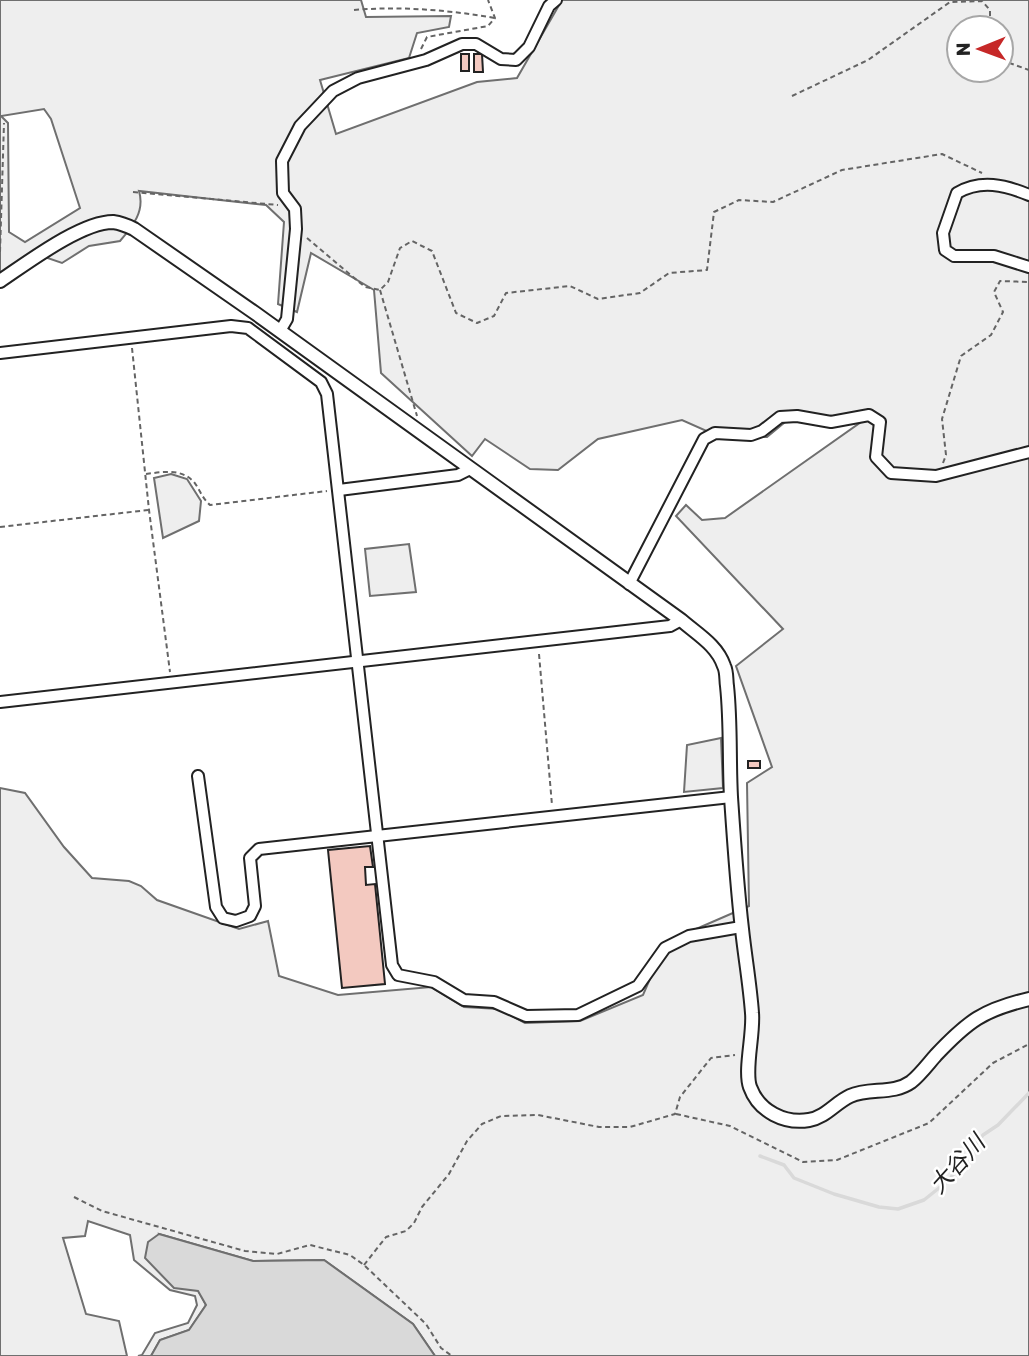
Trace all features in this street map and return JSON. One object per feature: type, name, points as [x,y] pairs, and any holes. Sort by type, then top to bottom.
[{"type":"street","points":[[280,331],[287,319],[296,229],[295,209],[283,193],[282,161],[300,126],[333,91],[358,78],[426,60],[462,44],[475,44],[501,59],[516,60],[529,47],[549,6],[556,0]]},
{"type":"street","points":[[1029,195],[1005,185],[968,187],[957,193],[943,233],[945,250],[954,256],[994,256],[1029,267]]},
{"type":"street","points":[[0,281],[62,241],[96,224],[115,222],[134,229],[422,433],[681,620],[714,647],[725,667],[729,702],[731,797],[741,927],[752,1013],[753,1037],[748,1070],[750,1087],[762,1106],[774,1116],[795,1122],[813,1120],[848,1097],[863,1092],[894,1090],[911,1082],[963,1027],[998,1008],[1029,999]]},
{"type":"street","points":[[0,353],[230,326],[248,328],[321,382],[327,394],[339,490],[392,965],[398,975],[434,982],[464,1000],[494,1002],[526,1016],[578,1015],[638,986],[665,948],[689,936],[741,927]]},
{"type":"street","points":[[629,584],[704,439],[715,433],[751,435],[762,431],[780,417],[797,416],[831,422],[869,415],[880,422],[876,457],[891,473],[936,477],[1029,453]]},
{"type":"street","points":[[339,490],[458,475],[470,469]]},
{"type":"street","points":[[0,702],[670,626],[681,620]]},
{"type":"street","points":[[198,776],[216,907],[223,918],[236,921],[250,916],[255,906],[250,858],[258,849],[731,797]]},
{"type":"path","points":[[488,0],[495,18]]},
{"type":"path","points":[[792,96],[868,60],[950,2],[982,1],[990,14]]},
{"type":"path","points":[[354,10],[387,7],[427,9],[495,18]]},
{"type":"path","points":[[426,60],[420,48],[427,37],[488,26],[495,18]]},
{"type":"path","points":[[0,253],[4,123]]},
{"type":"path","points":[[380,290],[388,282],[400,248],[412,242],[432,251],[456,313],[477,323],[494,316],[506,293],[570,286],[598,299],[640,293],[669,273],[707,270],[714,212],[739,200],[773,202],[842,170],[942,154],[980,173]]},
{"type":"path","points":[[133,192],[280,205]]},
{"type":"path","points":[[296,229],[365,287],[380,290]]},
{"type":"path","points":[[936,477],[946,455],[942,419],[961,356],[991,335],[1003,312],[994,292],[1000,281],[1029,282]]},
{"type":"path","points":[[380,290],[422,433]]},
{"type":"path","points":[[131,338],[171,684]]},
{"type":"path","points":[[145,474],[174,471],[193,481],[202,498],[210,505],[339,490]]},
{"type":"path","points":[[0,527],[149,510]]},
{"type":"path","points":[[537,641],[554,816]]},
{"type":"path","points":[[364,1265],[386,1237],[406,1231],[414,1223],[422,1207],[449,1174],[467,1141],[482,1124],[501,1116],[538,1115],[599,1127],[630,1127],[675,1114],[730,1126],[803,1162],[837,1160],[929,1124],[993,1063],[1029,1044]]},
{"type":"path","points":[[675,1114],[680,1097],[711,1058],[725,1055],[750,1056]]},
{"type":"path","points":[[74,1196],[102,1211],[245,1251],[277,1254],[310,1245],[350,1255],[414,1312],[426,1324],[441,1348],[452,1356]]},
{"type":"shaded area","points":[[0,0],[361,0],[366,17],[451,16],[449,27],[417,33],[409,58],[320,80],[336,134],[477,82],[517,78],[562,0],[1029,0],[1029,1356],[435,1356],[413,1324],[324,1260],[253,1261],[159,1234],[174,1287],[198,1290],[206,1305],[189,1330],[160,1340],[151,1356],[138,1356],[142,1355],[155,1333],[188,1323],[197,1305],[195,1296],[170,1290],[134,1260],[130,1235],[88,1221],[85,1236],[63,1238],[86,1314],[119,1321],[127,1356],[0,1356],[0,788],[25,793],[64,847],[92,878],[129,881],[141,886],[157,900],[239,929],[268,921],[279,976],[338,995],[431,987],[464,1007],[499,1009],[525,1023],[580,1021],[643,995],[666,942],[749,906],[747,783],[772,767],[736,666],[783,629],[676,516],[686,505],[702,520],[725,518],[861,422],[790,418],[767,437],[720,437],[682,420],[598,439],[558,470],[530,469],[485,439],[472,456],[381,373],[374,290],[311,253],[297,312],[278,304],[284,222],[266,205],[139,191],[139,212],[120,241],[89,246],[62,263],[36,254],[0,276]],"holes":[[[44,109],[51,119],[80,208],[25,242],[9,232],[8,123],[1,116]]]},
{"type":"shaded area","points":[[171,474],[187,479],[201,501],[199,521],[163,538],[154,478]]},
{"type":"shaded area","points":[[409,544],[416,592],[370,596],[365,549]]},
{"type":"shaded area","points":[[721,738],[723,788],[684,792],[687,745]]},
{"type":"shaded area","points":[[159,1234],[253,1261],[324,1260],[413,1324],[435,1356],[151,1356],[160,1340],[189,1330],[206,1305],[198,1291],[174,1288],[145,1258],[148,1242]]},
{"type":"building","points":[[461,54],[469,54],[469,71],[461,71]]},
{"type":"building","points":[[474,54],[482,54],[483,72],[474,72]]},
{"type":"building","points":[[748,761],[760,761],[760,768],[748,768]]},
{"type":"building","points":[[370,846],[373,867],[365,867],[366,885],[375,884],[385,984],[342,988],[328,850]]},
{"type":"waterway","name":"大谷川","points":[[760,1156],[784,1165],[794,1178],[834,1194],[879,1207],[898,1209],[924,1200],[949,1180],[983,1135],[998,1125],[1029,1093]]}]
